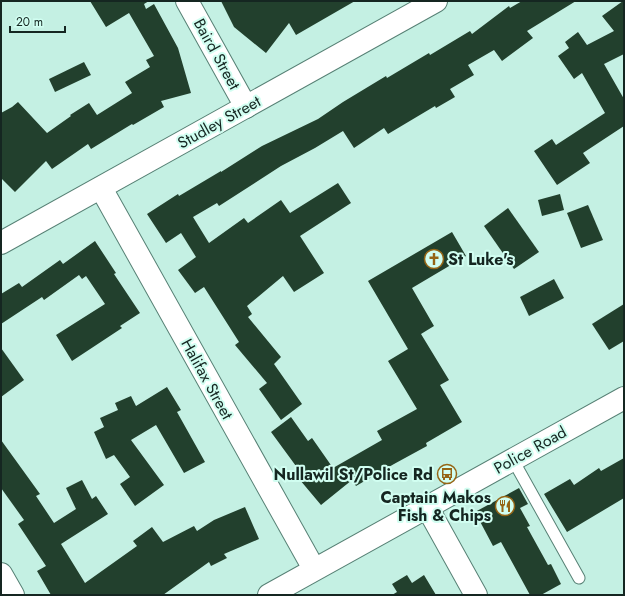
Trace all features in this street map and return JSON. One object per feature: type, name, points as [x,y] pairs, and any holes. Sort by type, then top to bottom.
[{"type":"street","name":"Baird Street","points":[[187,1],[246,107]]},
{"type":"street","name":"Studley Street","points":[[1,243],[436,1]]},
{"type":"street","name":"Halifax Street","points":[[101,188],[314,570]]},
{"type":"street","name":"Police Road","points":[[269,595],[624,398]]},
{"type":"street","points":[[427,507],[476,595]]},
{"type":"street","points":[[1,574],[13,595]]},
{"type":"lane","points":[[513,460],[579,578]]},
{"type":"building","points":[[90,1],[149,1],[144,4],[146,9],[154,4],[178,48],[191,93],[161,101],[164,107],[133,125],[132,124],[91,149],[88,144],[52,169],[46,161],[15,192],[1,178],[1,113],[18,102],[47,133],[71,116],[70,115],[89,103],[97,115],[132,93],[125,82],[150,67],[146,60],[154,56],[129,13],[106,27]]},
{"type":"building","points":[[221,1],[355,1],[296,35],[289,23],[266,53],[234,27]]},
{"type":"building","points":[[522,1],[576,1],[527,31],[533,38],[502,61],[494,50],[468,65],[474,75],[450,89],[455,97],[436,108],[435,106],[388,134],[384,128],[354,148],[343,131],[281,166],[219,206],[217,203],[193,217],[209,243],[244,218],[248,223],[281,200],[290,213],[338,183],[351,203],[300,236],[324,273],[294,292],[283,276],[247,306],[252,314],[248,317],[281,357],[274,364],[302,404],[281,420],[259,389],[267,383],[235,345],[239,342],[204,287],[195,293],[178,270],[196,257],[181,233],[166,243],[147,214],[178,194],[179,196],[221,172],[262,146],[318,119],[386,76],[387,78],[429,53],[430,55],[470,31],[472,34],[509,6],[510,8]]},
{"type":"building","points":[[623,1],[624,54],[604,64],[624,99],[624,126],[583,153],[590,163],[557,185],[534,151],[552,139],[556,145],[605,113],[582,73],[574,79],[558,56],[569,48],[565,42],[578,32],[587,45],[614,31],[602,16]]},
{"type":"building","points":[[84,62],[91,75],[55,92],[49,79]]},
{"type":"building","points":[[560,194],[564,210],[542,216],[538,200]]},
{"type":"building","points":[[588,205],[603,240],[581,248],[567,213]]},
{"type":"building","points":[[508,208],[539,252],[514,269],[484,226]]},
{"type":"building","points":[[452,232],[466,256],[412,288],[434,326],[421,334],[449,380],[440,385],[462,422],[426,443],[427,446],[356,486],[352,480],[321,505],[300,480],[304,477],[271,432],[291,417],[308,441],[312,438],[333,468],[382,440],[377,431],[417,409],[388,361],[408,349],[368,281]]},
{"type":"building","points":[[95,241],[116,273],[114,274],[140,313],[120,326],[122,328],[72,361],[56,335],[105,304],[86,276],[82,279],[79,275],[44,300],[42,297],[1,324],[1,294],[19,283],[22,287],[60,260],[63,264]]},
{"type":"building","points":[[554,279],[564,298],[529,316],[520,297]]},
{"type":"building","points":[[624,304],[624,341],[609,350],[592,324]]},
{"type":"building","points":[[1,348],[24,380],[1,397]]},
{"type":"building","points":[[167,387],[181,410],[177,412],[205,462],[184,473],[156,425],[131,440],[164,485],[135,506],[120,484],[130,477],[114,455],[106,459],[94,432],[104,427],[100,418],[118,410],[115,403],[131,396],[136,406]]},
{"type":"building","points":[[1,440],[40,494],[36,496],[54,523],[76,509],[66,488],[82,480],[92,499],[96,496],[108,514],[61,544],[85,583],[137,546],[133,541],[152,527],[163,542],[194,526],[197,531],[214,520],[245,507],[259,539],[224,554],[227,558],[211,566],[209,562],[163,595],[51,595],[37,571],[46,566],[18,524],[24,520],[1,488]]},
{"type":"building","points":[[624,458],[624,498],[567,532],[544,494],[570,479],[574,485],[599,468],[601,471]]},
{"type":"building","points":[[519,488],[528,504],[520,508],[530,526],[527,527],[548,565],[551,564],[561,584],[541,595],[530,595],[501,542],[493,546],[475,512]]},
{"type":"building","points":[[407,575],[412,583],[424,575],[436,595],[392,595],[397,592],[392,584]]},
{"type":"place","name":"St Luke's","points":[[434,259]]},
{"type":"place","name":"Nullawil St/Police Rd","points":[[447,474]]},
{"type":"place","name":"Captain Makos Fish & Chips","points":[[505,506]]}]
